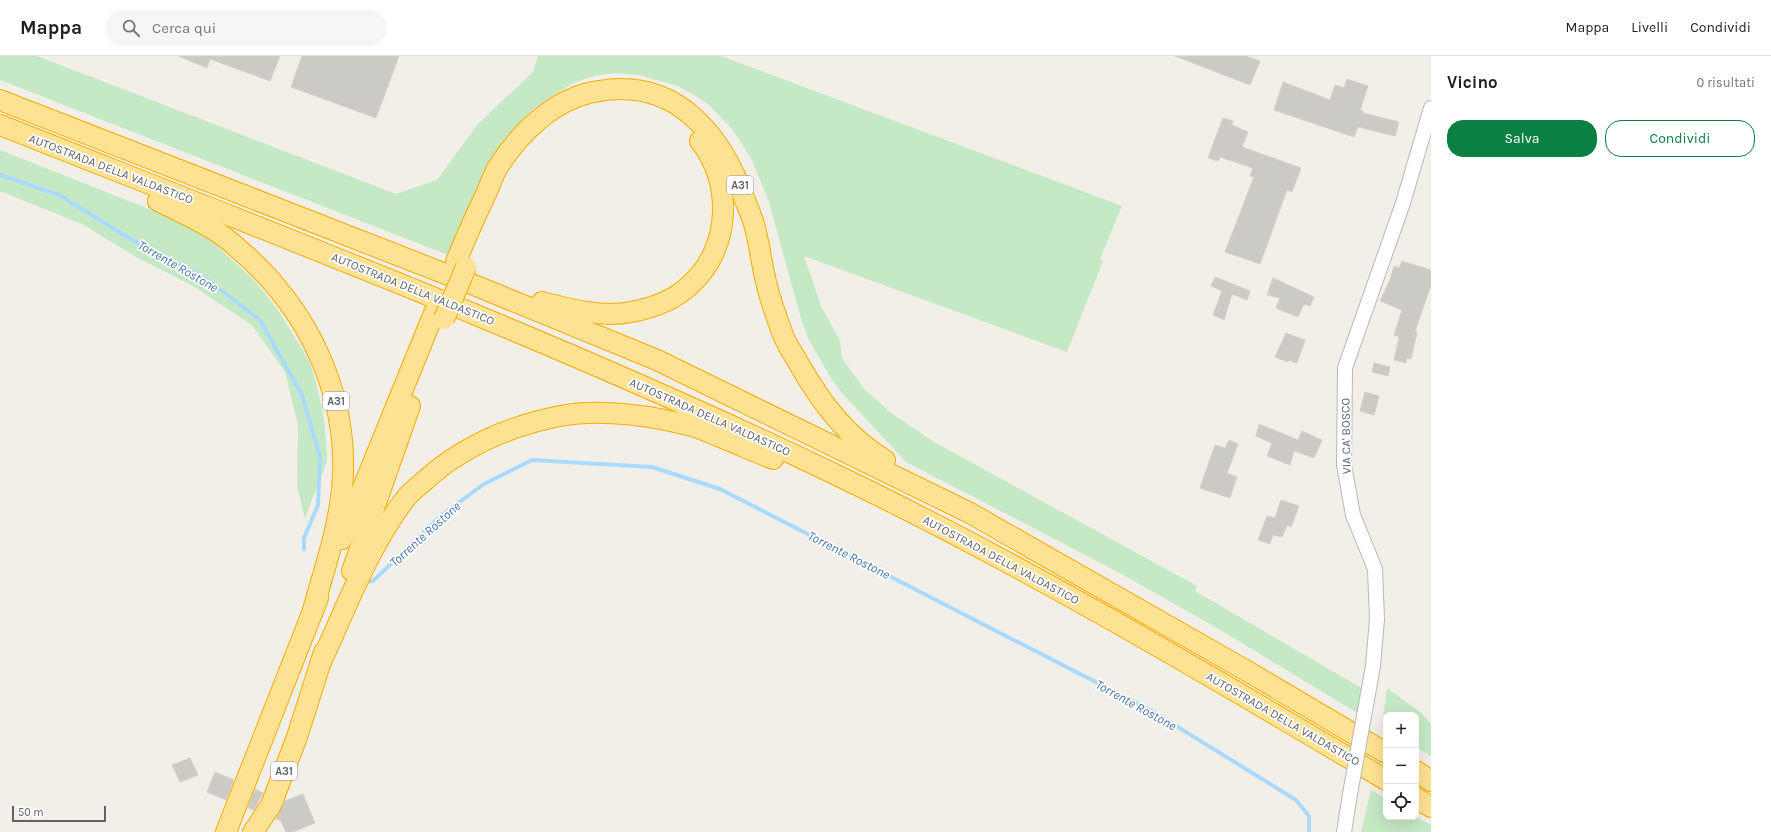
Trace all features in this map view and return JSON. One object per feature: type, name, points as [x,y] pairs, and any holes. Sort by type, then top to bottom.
[{"type":"highway","name":"A31","points":[[465,271],[498,168],[518,140],[541,118],[564,101],[589,92],[609,89],[631,90],[651,92],[664,97],[687,112],[707,131],[726,157],[736,175],[755,226],[767,286],[783,337],[811,385],[839,423],[869,450],[970,513]]},
{"type":"highway","name":"AUTOSTRADA DELLA VALDASTICO","points":[[0,100],[465,271],[657,360],[970,513],[1247,671],[1383,751]]},
{"type":"highway","name":"A31","points":[[226,832],[313,610],[439,316],[465,271],[500,187],[520,155],[542,130],[568,113],[583,106],[617,100],[633,101],[666,111],[679,118],[703,144],[718,174],[722,188],[723,219],[715,250],[708,263],[691,285],[679,294],[656,306],[629,313],[603,313],[560,307],[465,271]]},
{"type":"highway","name":"AUTOSTRADA DELLA VALDASTICO","points":[[0,125],[378,274],[588,362],[820,467],[967,541],[1128,629],[1383,778]]},
{"type":"highway","name":"A31","points":[[0,138],[148,196],[182,212],[215,231],[233,244],[268,276],[296,312],[321,357],[330,380],[342,432],[342,490],[336,524],[313,610]]},
{"type":"highway","name":"A31","points":[[253,832],[271,805],[297,737],[320,664],[439,316]]},
{"type":"highway","name":"A31","points":[[320,664],[364,569],[384,531],[406,498],[438,468],[460,453],[484,440],[523,425],[561,416],[602,413],[625,415],[696,427],[967,541]]},
{"type":"highway","points":[[1419,773],[1431,780]]},
{"type":"highway","points":[[1419,800],[1431,807]]},
{"type":"street","name":"VIA CA' BOSCO","points":[[1344,832],[1373,666],[1378,618],[1375,569],[1353,515],[1344,465],[1345,368],[1403,203],[1431,108]]},
{"type":"green space","points":[[0,56],[37,56],[396,194],[437,180],[478,124],[533,72],[538,56],[721,56],[1122,206],[1100,259],[1103,261],[1067,352],[804,256],[821,306],[840,341],[842,358],[864,389],[891,413],[934,442],[1197,586],[1195,591],[1363,689],[1359,714],[1224,632],[1118,572],[906,462],[842,393],[829,375],[808,338],[800,315],[769,202],[751,158],[733,130],[709,105],[678,86],[638,75],[615,73],[594,76],[573,83],[534,108],[514,129],[478,185],[448,255],[0,80]]},
{"type":"green space","points":[[0,150],[184,223],[205,235],[254,280],[278,310],[309,360],[316,382],[324,419],[327,461],[305,518],[297,487],[298,425],[285,372],[252,325],[193,286],[138,258],[82,224],[0,191]]},
{"type":"green space","points":[[1387,688],[1420,712],[1431,724],[1431,756],[1419,749],[1419,712],[1384,712]]},
{"type":"green space","points":[[1371,790],[1383,797],[1383,820],[1419,820],[1419,819],[1431,825],[1431,832],[1361,832]]},
{"type":"building","points":[[178,56],[280,56],[270,81],[210,59],[207,68]]},
{"type":"building","points":[[302,56],[399,56],[376,118],[291,87]]},
{"type":"building","points":[[1175,56],[1246,56],[1260,61],[1250,85]]},
{"type":"building","points":[[1347,79],[1368,86],[1360,110],[1363,111],[1363,113],[1399,122],[1395,136],[1358,127],[1354,137],[1274,110],[1283,82],[1330,100],[1335,85],[1344,88]]},
{"type":"building","points":[[1223,118],[1233,121],[1232,125],[1248,132],[1242,147],[1301,168],[1292,192],[1287,190],[1260,264],[1225,252],[1254,177],[1250,176],[1253,168],[1220,157],[1218,161],[1208,158]]},
{"type":"building","points":[[1402,261],[1431,270],[1431,285],[1415,331],[1417,332],[1411,359],[1407,358],[1406,363],[1394,360],[1399,337],[1394,335],[1402,310],[1380,301],[1390,280],[1394,266],[1399,268]]},
{"type":"building","points":[[1215,277],[1250,291],[1247,300],[1232,294],[1224,320],[1213,315],[1222,291],[1211,286]]},
{"type":"building","points":[[1273,278],[1314,297],[1310,306],[1304,304],[1298,317],[1276,308],[1280,298],[1267,295]]},
{"type":"building","points":[[1286,333],[1305,340],[1297,363],[1289,360],[1288,362],[1275,357]]},
{"type":"building","points":[[1374,363],[1390,367],[1388,376],[1372,372]]},
{"type":"building","points":[[1365,392],[1379,396],[1374,415],[1360,411]]},
{"type":"building","points":[[1259,424],[1298,440],[1302,431],[1322,440],[1314,458],[1294,451],[1290,465],[1267,456],[1272,443],[1256,436]]},
{"type":"building","points":[[1229,440],[1238,444],[1227,473],[1237,477],[1230,498],[1200,488],[1215,445],[1225,448]]},
{"type":"building","points":[[1281,500],[1299,506],[1291,527],[1287,525],[1282,537],[1273,535],[1270,544],[1258,540],[1267,516],[1275,518]]},
{"type":"building","points":[[190,758],[198,775],[180,782],[172,765]]},
{"type":"building","points":[[215,772],[234,780],[226,800],[207,792]]},
{"type":"building","points":[[255,789],[263,793],[254,810],[248,808]]},
{"type":"building","points":[[303,794],[315,823],[293,832],[286,832],[281,821],[276,819],[285,801]]},
{"type":"waterway","name":"Torrente Rostone","points":[[0,175],[59,195],[129,238],[208,280],[260,320],[302,395],[320,457],[318,505],[304,538],[304,549]]},
{"type":"waterway","name":"Torrente Rostone","points":[[365,582],[373,581],[443,514],[484,484],[532,460],[652,467],[720,489],[1152,711],[1296,800],[1309,816],[1309,832]]}]
